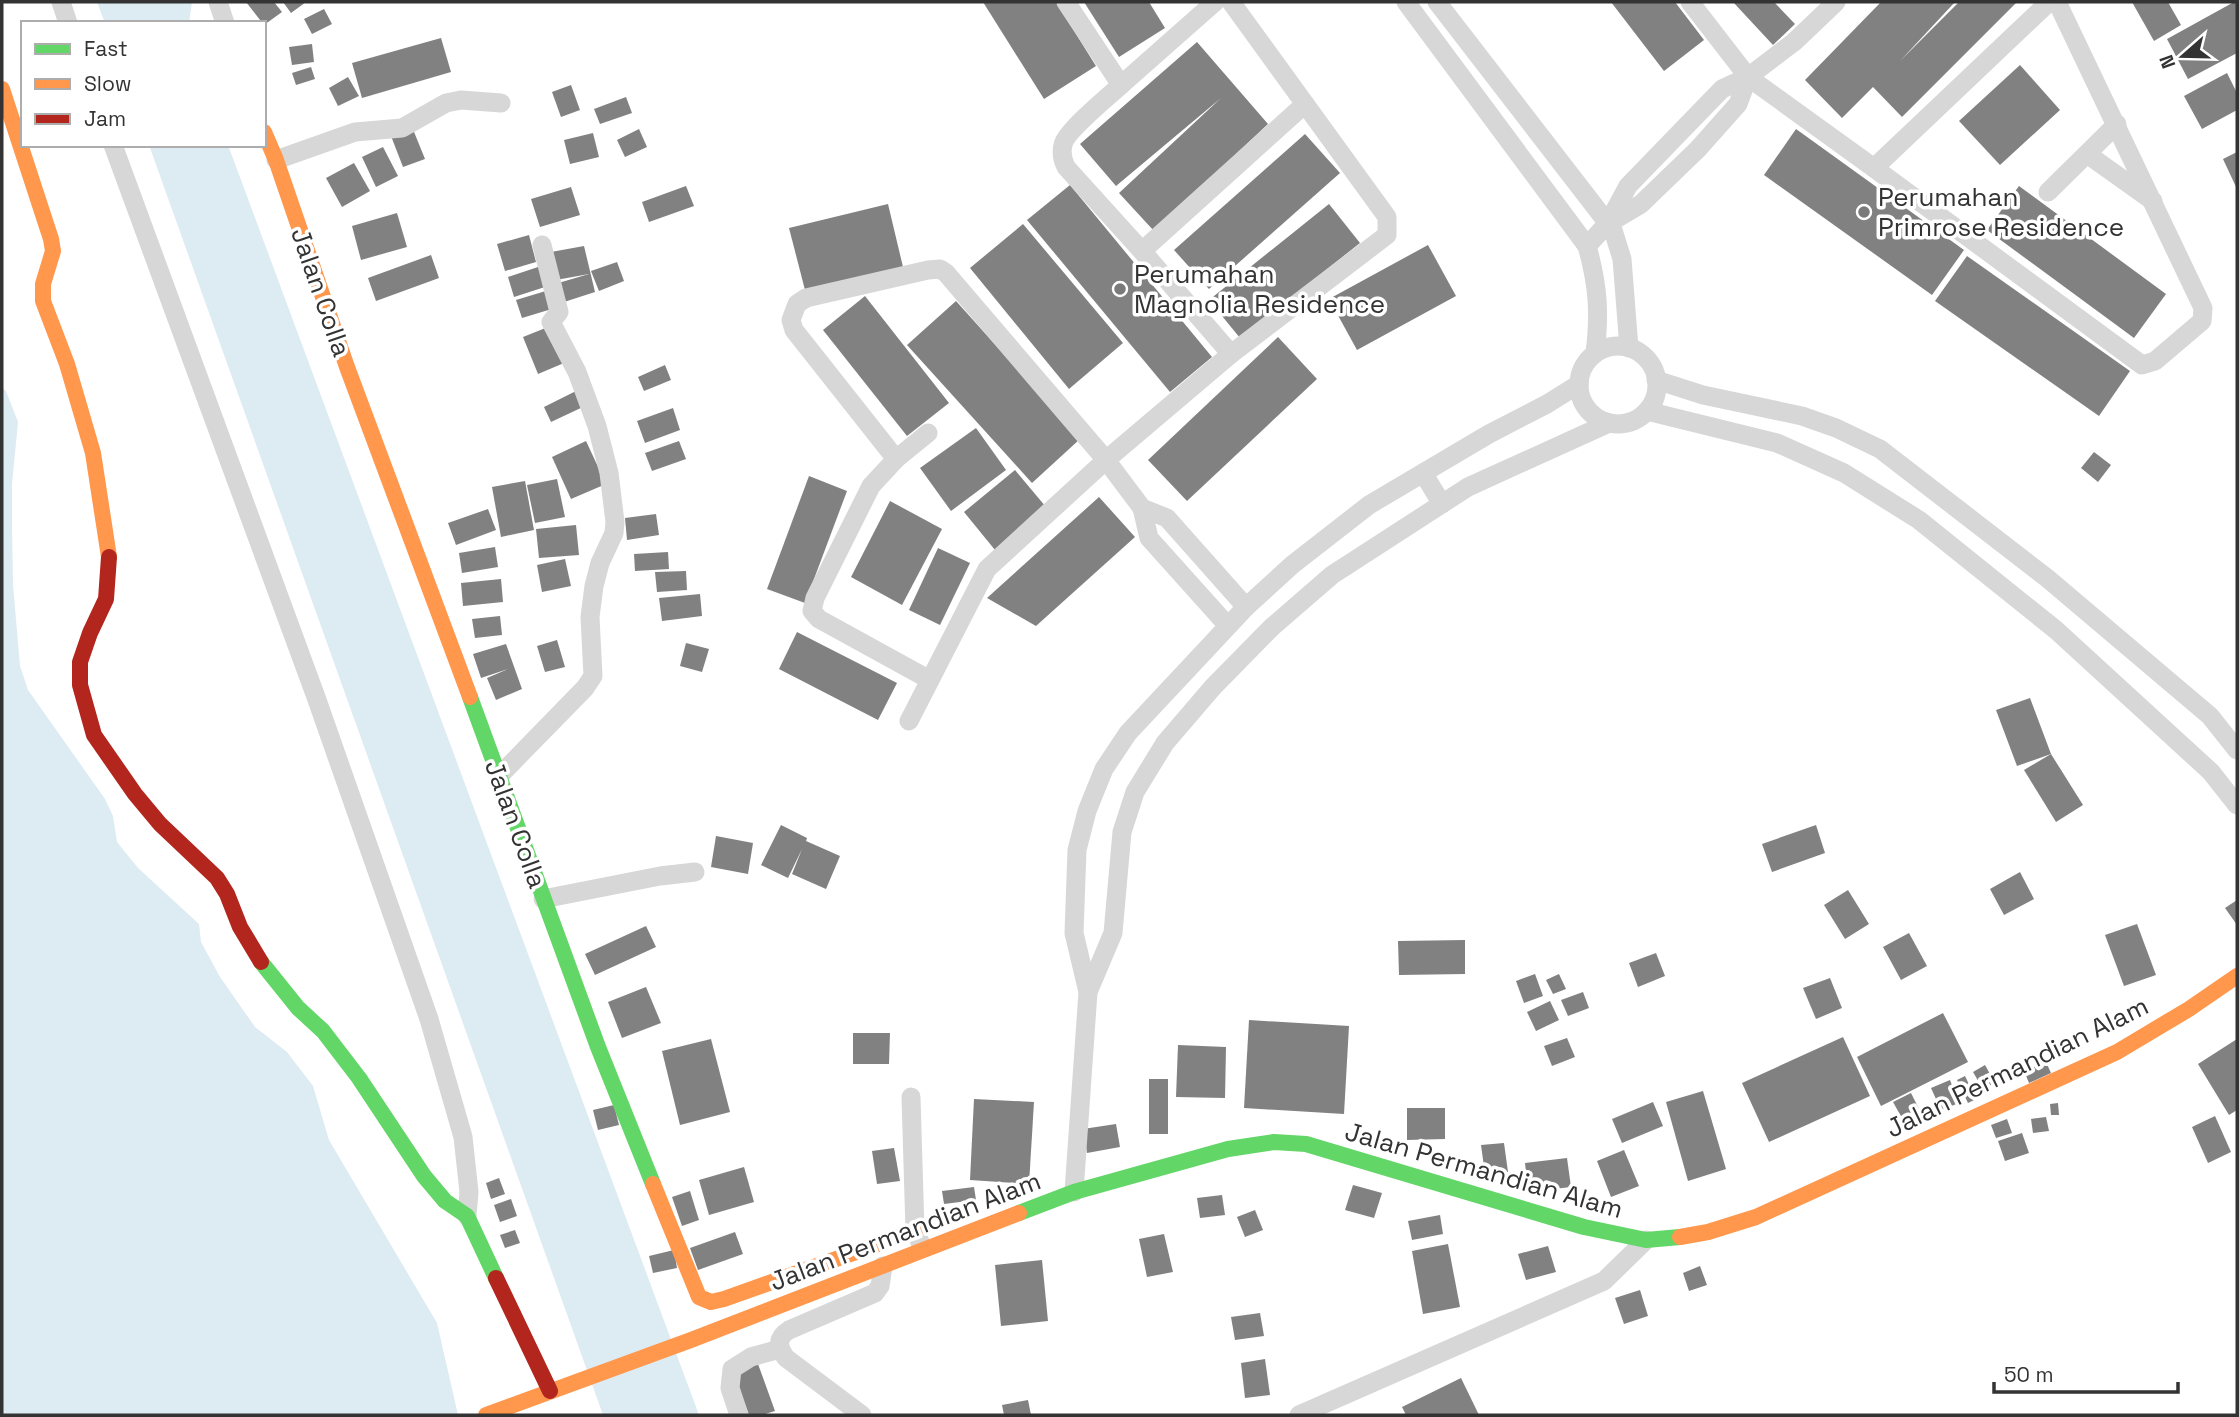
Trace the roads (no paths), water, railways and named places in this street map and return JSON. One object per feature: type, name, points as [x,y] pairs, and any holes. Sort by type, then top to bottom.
[{"type":"street","points":[[61,2],[67,21]]},
{"type":"street","points":[[218,2],[224,21]]},
{"type":"street","points":[[1066,2],[1121,85]]},
{"type":"street","points":[[1215,2],[1070,132],[1063,143],[1063,160],[1066,167],[1231,354]]},
{"type":"street","points":[[909,721],[987,569],[1107,460],[1231,354],[1387,235],[1387,218],[1231,2]]},
{"type":"street","points":[[1406,2],[1587,246],[1595,273],[1600,319],[1595,353]]},
{"type":"street","points":[[1437,2],[1613,230],[1622,259],[1629,348]]},
{"type":"street","points":[[1690,2],[1748,77],[2142,365],[2155,361],[2202,321],[2203,308],[2057,2]]},
{"type":"street","points":[[1587,246],[1608,223],[1628,186],[1722,89],[1748,77],[1794,42],[1836,2]]},
{"type":"street","points":[[1874,168],[2049,2]]},
{"type":"street","points":[[2,89],[51,239],[53,251],[43,284],[43,301],[67,365],[93,453],[105,526],[110,564],[106,599],[80,662],[80,685],[94,735],[135,794],[160,824],[217,878],[228,894],[240,927],[261,962],[298,1008],[323,1031],[359,1078],[424,1176],[445,1201],[467,1216]]},
{"type":"street","points":[[276,160],[355,132],[402,128],[446,103],[461,100],[501,103]]},
{"type":"street","points":[[1142,251],[1305,104]]},
{"type":"street","points":[[2048,192],[2117,124]]},
{"type":"street","name":"Jalan Colla","points":[[266,137],[346,367],[400,504],[598,1047],[699,1297],[712,1302],[724,1299],[915,1231]]},
{"type":"street","points":[[114,147],[316,697],[429,1019],[463,1138],[468,1173],[467,1216],[550,1391]]},
{"type":"street","points":[[2087,154],[2154,201]]},
{"type":"street","points":[[499,776],[586,688],[593,676],[590,617],[594,586],[600,564],[614,533],[615,522],[608,473],[590,405],[577,372],[551,322],[559,312],[542,245]]},
{"type":"street","points":[[896,458],[794,330],[791,320],[797,304],[806,298],[940,269],[947,273],[1107,460],[1142,508],[1149,538],[1228,626]]},
{"type":"street","points":[[1088,992],[1113,933],[1122,832],[1135,792],[1165,743],[1213,687],[1272,627],[1332,575],[1468,487],[1608,423],[1629,423],[1647,411],[1653,402],[1656,380],[1647,360],[1629,348],[1605,348],[1595,353],[1581,372],[1579,384],[1584,405],[1591,413],[1608,423]]},
{"type":"street","points":[[1656,380],[1703,395],[1802,416],[1836,428],[1880,449],[2047,578],[2210,716],[2237,750]]},
{"type":"street","points":[[1074,1192],[1088,992],[1074,933],[1077,850],[1087,811],[1104,769],[1128,733],[1246,607],[1292,565],[1369,505],[1579,384]]},
{"type":"street","points":[[1647,411],[1777,443],[1844,473],[1919,520],[2056,630],[2211,772],[2237,805]]},
{"type":"street","points":[[928,433],[896,458],[871,486],[815,598],[812,611],[819,619],[930,680]]},
{"type":"street","points":[[1423,473],[1442,504]]},
{"type":"street","points":[[1142,508],[1167,517],[1246,607]]},
{"type":"street","points":[[543,899],[660,876],[695,872]]},
{"type":"street","name":"Jalan Permandian Alam","points":[[492,1413],[691,1340],[1074,1192],[1228,1149],[1274,1142],[1306,1144],[1584,1227],[1646,1240],[1708,1232],[1756,1217],[2117,1052],[2189,1009],[2237,976]]},
{"type":"street","points":[[911,1097],[915,1231],[923,1250]]},
{"type":"street","points":[[1299,1415],[1604,1281],[1646,1240]]},
{"type":"street","points":[[862,1415],[792,1362],[780,1349],[779,1341],[783,1334],[875,1293],[880,1286],[883,1266]]},
{"type":"street","points":[[739,1415],[730,1388],[732,1369],[751,1357],[780,1349]]},
{"type":"place","name":"Perumahan Primrose Residence","points":[[1864,212]]},
{"type":"place","name":"Perumahan Magnolia Residence","points":[[1120,289]]}]
